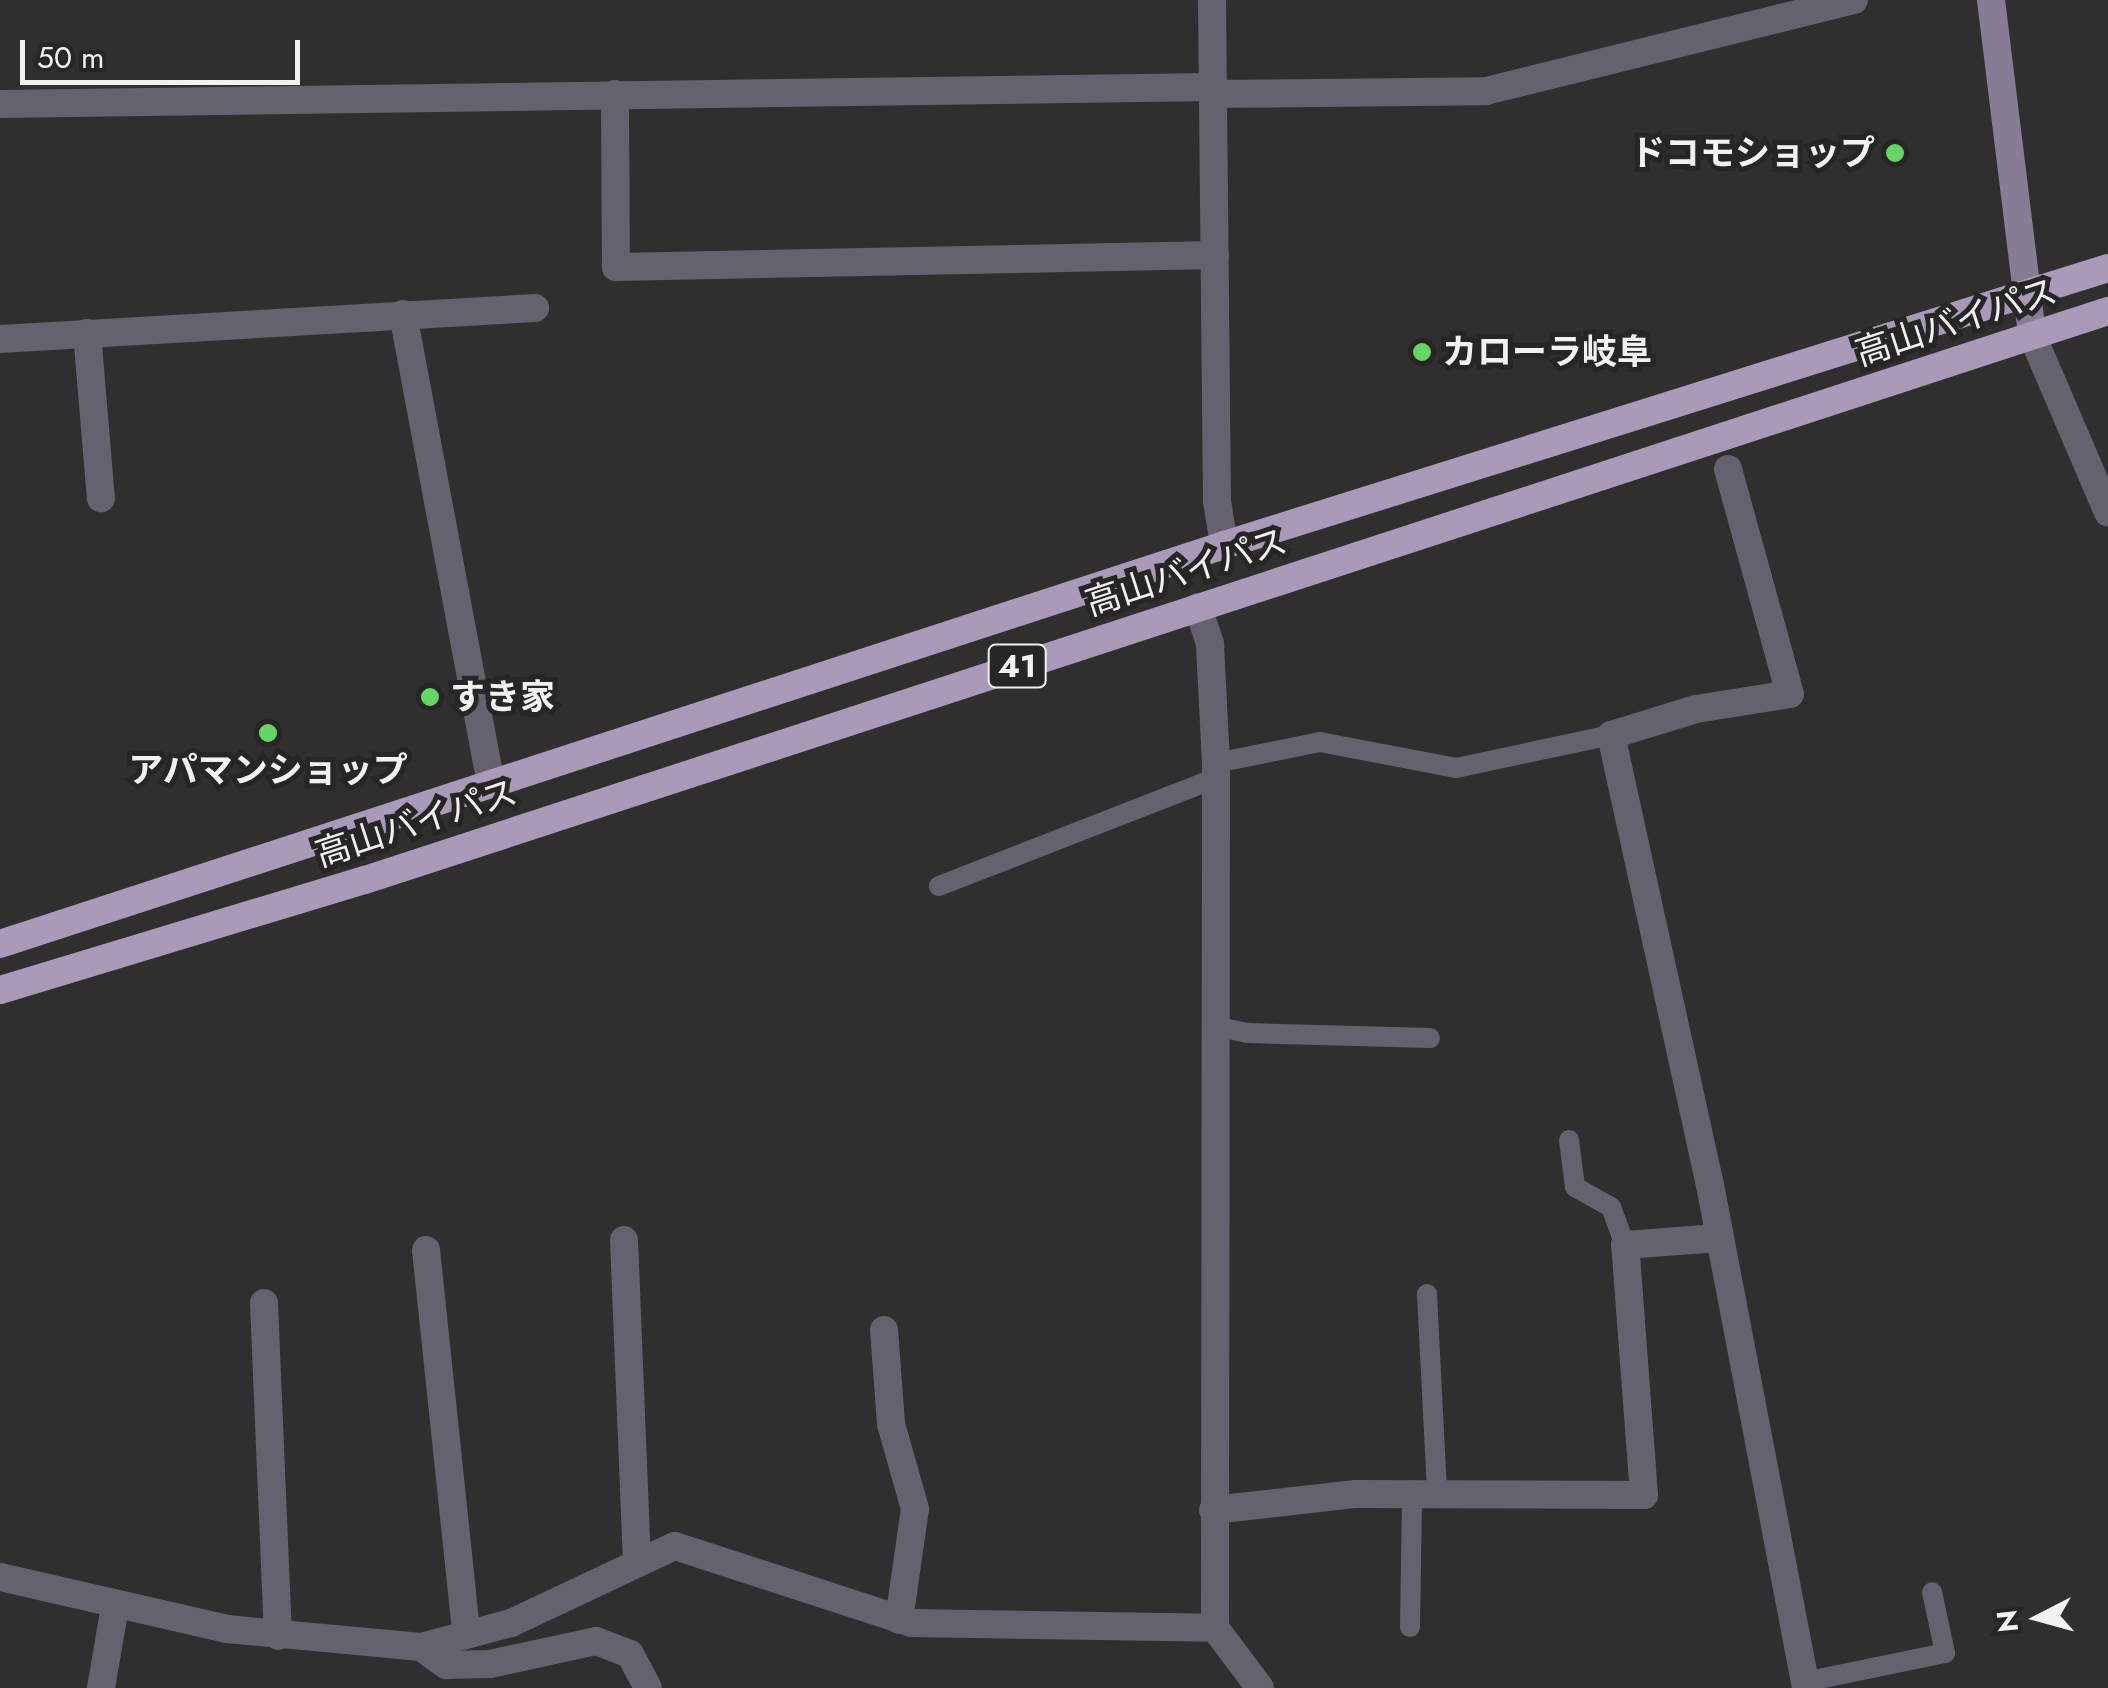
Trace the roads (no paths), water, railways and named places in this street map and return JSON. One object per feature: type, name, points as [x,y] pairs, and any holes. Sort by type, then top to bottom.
[{"type":"highway","name":"高山バイパス","points":[[0,944],[1224,545],[2024,298],[2108,268]]},
{"type":"highway","name":"高山バイパス","points":[[0,990],[365,880],[2108,311]]},
{"type":"main road","points":[[1991,0],[2024,298],[2032,336]]},
{"type":"street","points":[[1212,0],[1217,502],[1224,545]]},
{"type":"street","points":[[0,104],[615,94],[1486,91],[1854,0]]},
{"type":"street","points":[[615,94],[616,267],[1215,255]]},
{"type":"street","points":[[0,339],[536,308]]},
{"type":"street","points":[[403,314],[491,782]]},
{"type":"street","points":[[87,333],[101,498]]},
{"type":"street","points":[[2032,336],[2108,512]]},
{"type":"street","points":[[1728,470],[1790,694],[1696,709],[1611,735],[1718,1238],[1805,1685]]},
{"type":"street","points":[[1198,608],[1210,645],[1216,770],[1215,1628],[1260,1688]]},
{"type":"street","points":[[1214,1510],[1424,1492],[1644,1496],[1625,1245],[1718,1238]]},
{"type":"street","points":[[624,1240],[636,1561]]},
{"type":"street","points":[[426,1250],[466,1630]]},
{"type":"street","points":[[264,1303],[278,1636]]},
{"type":"street","points":[[884,1330],[890,1424],[915,1509],[899,1620]]},
{"type":"street","points":[[0,1576],[115,1606],[278,1636],[421,1647],[466,1630],[511,1623],[675,1546],[899,1620],[1215,1628]]},
{"type":"street","points":[[102,1688],[115,1606]]},
{"type":"street","points":[[421,1647],[446,1665],[490,1664],[596,1641],[630,1654],[648,1688]]},
{"type":"lane","points":[[938,886],[1216,770],[1320,742],[1456,768],[1611,735]]},
{"type":"lane","points":[[1214,1026],[1247,1032],[1430,1038]]},
{"type":"lane","points":[[1569,1140],[1575,1186],[1611,1206],[1625,1245]]},
{"type":"lane","points":[[1410,1627],[1424,1492],[1428,1294]]},
{"type":"lane","points":[[1805,1685],[1945,1653],[1932,1592]]},
{"type":"place","name":"ドコモショップ","points":[[1895,153]]},
{"type":"place","name":"カローラ岐阜","points":[[1422,352]]},
{"type":"place","name":"すき家","points":[[430,697]]},
{"type":"place","name":"アパマンショップ","points":[[268,733]]}]
